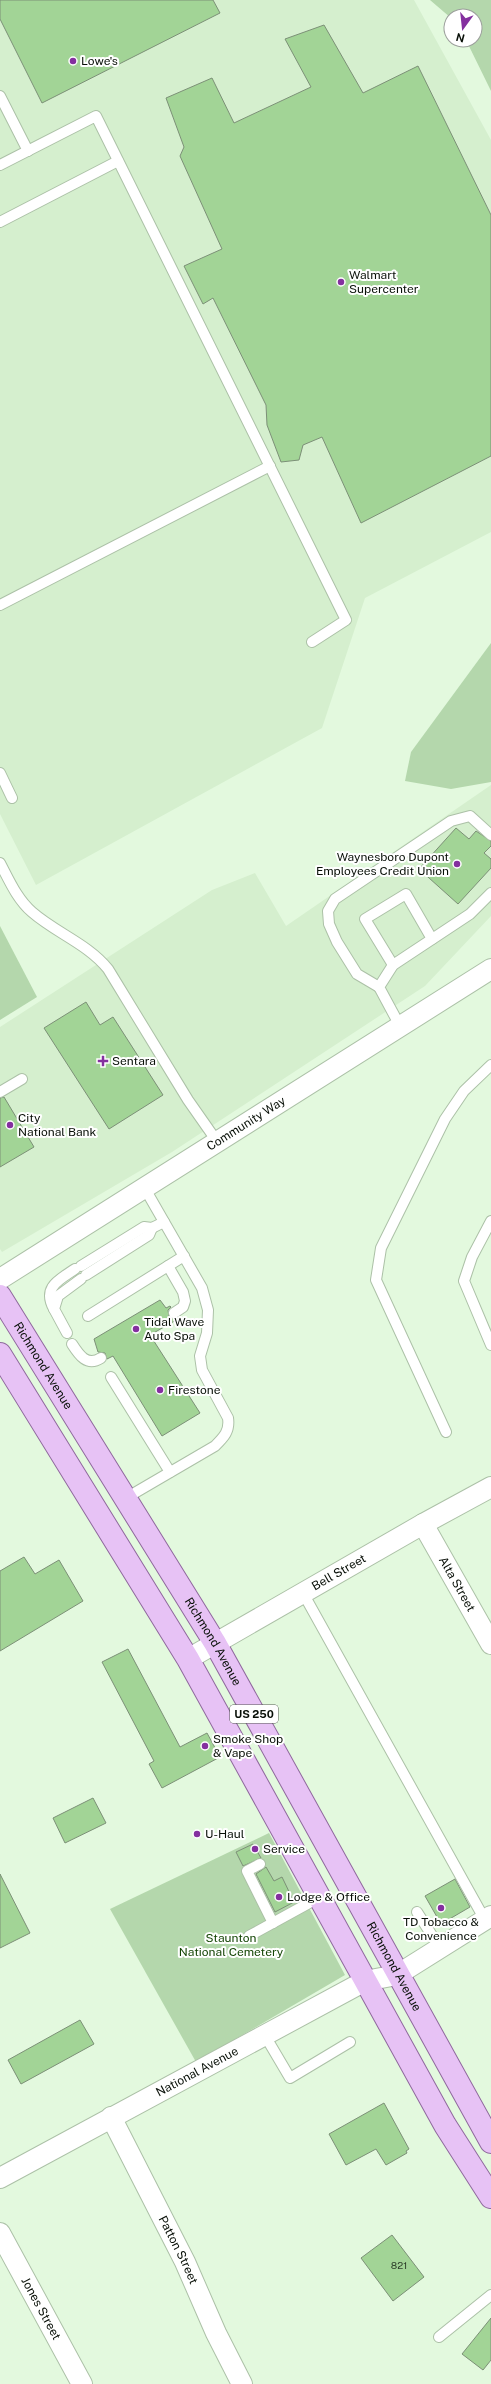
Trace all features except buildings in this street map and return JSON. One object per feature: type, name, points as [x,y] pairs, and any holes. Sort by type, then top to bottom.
[{"type":"main road","name":"Richmond Avenue","points":[[0,1296],[215,1643],[397,1975],[491,2142]]},
{"type":"main road","name":"US 250","points":[[0,1354],[188,1658],[365,1981],[461,2152],[491,2197]]},
{"type":"street","name":"Community Way","points":[[0,1279],[216,1140],[491,969]]},
{"type":"street","name":"Bell Street","points":[[188,1658],[491,1487]]},
{"type":"street","name":"Alta Street","points":[[423,1524],[491,1644]]},
{"type":"street","points":[[397,1975],[488,1918]]},
{"type":"street","name":"National Avenue","points":[[0,2178],[264,2034],[365,1981],[397,1975]]},
{"type":"street","name":"Patton Street","points":[[111,2117],[182,2256],[216,2333],[242,2384]]},
{"type":"street","name":"Jones Street","points":[[0,2234],[82,2384]]},
{"type":"lane","points":[[0,96],[28,151]]},
{"type":"lane","points":[[0,165],[96,116],[346,620],[312,642]]},
{"type":"lane","points":[[0,222],[118,161]]},
{"type":"lane","points":[[0,605],[270,466]]},
{"type":"lane","points":[[0,773],[12,798]]},
{"type":"lane","points":[[400,1026],[379,987],[357,974],[337,942],[329,924],[328,911],[335,899],[451,821],[470,816],[491,835]]},
{"type":"lane","points":[[0,863],[18,897],[31,912],[89,951],[104,964],[188,1100],[216,1140]]},
{"type":"lane","points":[[379,987],[393,965],[470,914],[491,893]]},
{"type":"lane","points":[[393,965],[365,919],[406,894],[432,940]]},
{"type":"lane","points":[[446,1432],[376,1280],[381,1248],[445,1119],[464,1091],[491,1065]]},
{"type":"lane","points":[[0,1092],[22,1078]]},
{"type":"lane","points":[[126,1498],[215,1446],[224,1438],[230,1427],[228,1418],[202,1370],[200,1356],[207,1334],[208,1310],[202,1288],[144,1187]]},
{"type":"lane","points":[[491,1221],[472,1257],[464,1281],[491,1345]]},
{"type":"lane","points":[[67,1333],[49,1300],[51,1290],[55,1283],[144,1227],[152,1228],[164,1222]]},
{"type":"lane","points":[[54,1309],[58,1296],[84,1277],[149,1235],[152,1228]]},
{"type":"lane","points":[[88,1316],[184,1256]]},
{"type":"lane","points":[[168,1266],[183,1292],[185,1301],[183,1307],[174,1313]]},
{"type":"lane","points":[[72,1344],[80,1357],[88,1361],[94,1362],[101,1358]]},
{"type":"lane","points":[[111,1377],[170,1472]]},
{"type":"lane","points":[[303,1593],[488,1918]]},
{"type":"lane","points":[[260,1864],[247,1871],[273,1923]]},
{"type":"lane","points":[[249,1936],[320,1897]]},
{"type":"lane","points":[[417,1912],[440,1948]]},
{"type":"lane","points":[[264,2034],[290,2078],[350,2042]]},
{"type":"lane","points":[[439,2337],[491,2294]]},
{"type":"shaded area","points":[[0,0],[414,0],[491,140],[491,532],[365,598],[322,728],[36,885],[0,814]]},
{"type":"shaded area","points":[[491,785],[491,916],[425,986],[172,1152],[2,1252],[0,1249],[0,1027],[212,890],[255,873],[286,926]]},
{"type":"green space","points":[[430,0],[491,0],[491,91],[470,48],[483,48],[483,8],[443,8],[443,11]]},
{"type":"green space","points":[[491,643],[491,782],[451,789],[405,781],[411,752]]},
{"type":"green space","points":[[0,926],[37,997],[0,1020]]},
{"type":"green space","name":"Staunton National Cemetery","points":[[269,1833],[345,1975],[196,2062],[110,1909]]},
{"type":"place","name":"Lowe's","points":[[73,61]]},
{"type":"place","name":"Walmart Supercenter","points":[[341,282]]},
{"type":"place","name":"Waynesboro Dupont Employees Credit Union","points":[[457,864]]},
{"type":"place","name":"Sentara","points":[[103,1061]]},
{"type":"place","name":"City National Bank","points":[[10,1125]]},
{"type":"place","name":"Tidal Wave Auto Spa","points":[[136,1329]]},
{"type":"place","name":"Firestone","points":[[160,1390]]},
{"type":"place","name":"Smoke Shop & Vape","points":[[205,1746]]},
{"type":"place","name":"U-Haul","points":[[197,1834]]},
{"type":"place","name":"Service","points":[[255,1849]]},
{"type":"place","name":"Lodge & Office","points":[[279,1897]]},
{"type":"place","name":"TD Tobacco & Convenience","points":[[441,1908]]}]
